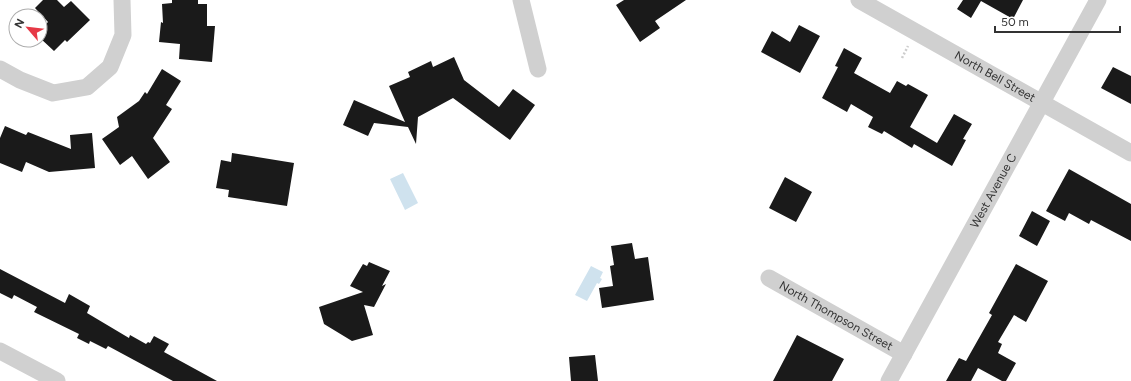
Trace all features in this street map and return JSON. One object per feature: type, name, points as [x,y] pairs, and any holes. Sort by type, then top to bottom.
[{"type":"street","points":[[0,69],[20,80],[53,93],[87,87],[110,67],[123,35],[122,0]]},
{"type":"street","points":[[521,0],[538,69]]},
{"type":"street","name":"North Bell Street","points":[[859,0],[1131,153]]},
{"type":"street","name":"West Avenue C","points":[[889,381],[1098,0]]},
{"type":"street","name":"North Thompson Street","points":[[769,278],[904,354]]},
{"type":"street","points":[[0,351],[57,381]]},
{"type":"water","points":[[403,173],[418,203],[405,210],[390,179]]},
{"type":"water","points":[[591,266],[603,272],[600,278],[602,279],[599,284],[597,283],[587,301],[575,295]]},
{"type":"building","points":[[43,0],[57,0],[64,7],[71,1],[90,20],[67,42],[65,40],[54,51],[48,45],[48,8],[35,8]]},
{"type":"building","points":[[172,0],[198,0],[198,4],[207,4],[207,26],[215,26],[212,62],[179,59],[180,44],[159,42],[161,22],[163,23],[162,4],[172,3]]},
{"type":"building","points":[[624,0],[686,0],[655,21],[660,28],[640,42],[616,5]]},
{"type":"building","points":[[963,0],[1023,0],[1013,19],[981,1],[971,18],[957,9]]},
{"type":"building","points":[[799,25],[820,36],[800,73],[761,52],[772,31],[790,42]]},
{"type":"building","points":[[844,48],[862,58],[854,73],[890,93],[897,81],[906,86],[908,84],[928,95],[910,127],[937,143],[954,114],[972,124],[963,139],[966,140],[952,166],[914,144],[912,148],[884,131],[882,134],[868,127],[873,117],[851,104],[847,112],[822,98],[838,67],[835,66]]},
{"type":"building","points":[[454,57],[464,80],[499,107],[513,89],[535,105],[510,140],[453,98],[418,117],[416,144],[408,127],[374,123],[368,136],[343,125],[354,100],[405,122],[389,86],[410,77],[408,72],[431,61],[433,67]]},
{"type":"building","points":[[1113,67],[1131,76],[1131,104],[1101,88]]},
{"type":"building","points":[[162,69],[181,81],[166,105],[172,109],[153,138],[170,162],[148,179],[132,156],[120,165],[102,139],[119,127],[117,117],[139,101],[145,92],[147,94]]},
{"type":"building","points":[[5,126],[26,135],[28,132],[71,149],[70,135],[92,133],[95,168],[49,172],[26,162],[22,172],[0,163],[0,138]]},
{"type":"building","points":[[232,153],[294,163],[287,206],[228,197],[229,190],[216,188],[221,160],[231,162]]},
{"type":"building","points":[[1069,169],[1131,204],[1131,241],[1091,220],[1089,224],[1069,213],[1065,221],[1046,211]]},
{"type":"building","points":[[785,177],[812,192],[796,222],[769,208]]},
{"type":"building","points":[[1032,211],[1050,221],[1037,246],[1019,236]]},
{"type":"building","points":[[632,243],[635,259],[648,257],[654,300],[602,308],[599,288],[613,286],[610,266],[614,265],[611,246]]},
{"type":"building","points":[[369,262],[390,271],[382,286],[386,284],[374,307],[364,305],[373,335],[352,341],[324,324],[319,307],[363,292],[350,286],[363,264],[367,266]]},
{"type":"building","points":[[1016,264],[1048,281],[1026,322],[1014,315],[998,342],[1002,344],[998,353],[1016,363],[1006,381],[1002,381],[978,368],[971,381],[946,381],[959,358],[966,361],[992,315],[989,313]]},
{"type":"building","points":[[0,269],[65,303],[69,294],[90,306],[87,313],[129,338],[130,335],[146,344],[148,342],[150,343],[154,336],[169,344],[164,352],[217,381],[173,381],[108,346],[106,349],[90,341],[89,344],[77,338],[79,334],[34,312],[37,307],[14,295],[12,299],[0,293]]},
{"type":"building","points":[[797,335],[844,359],[832,381],[773,381]]},
{"type":"building","points":[[595,355],[598,381],[571,381],[569,357]]}]
